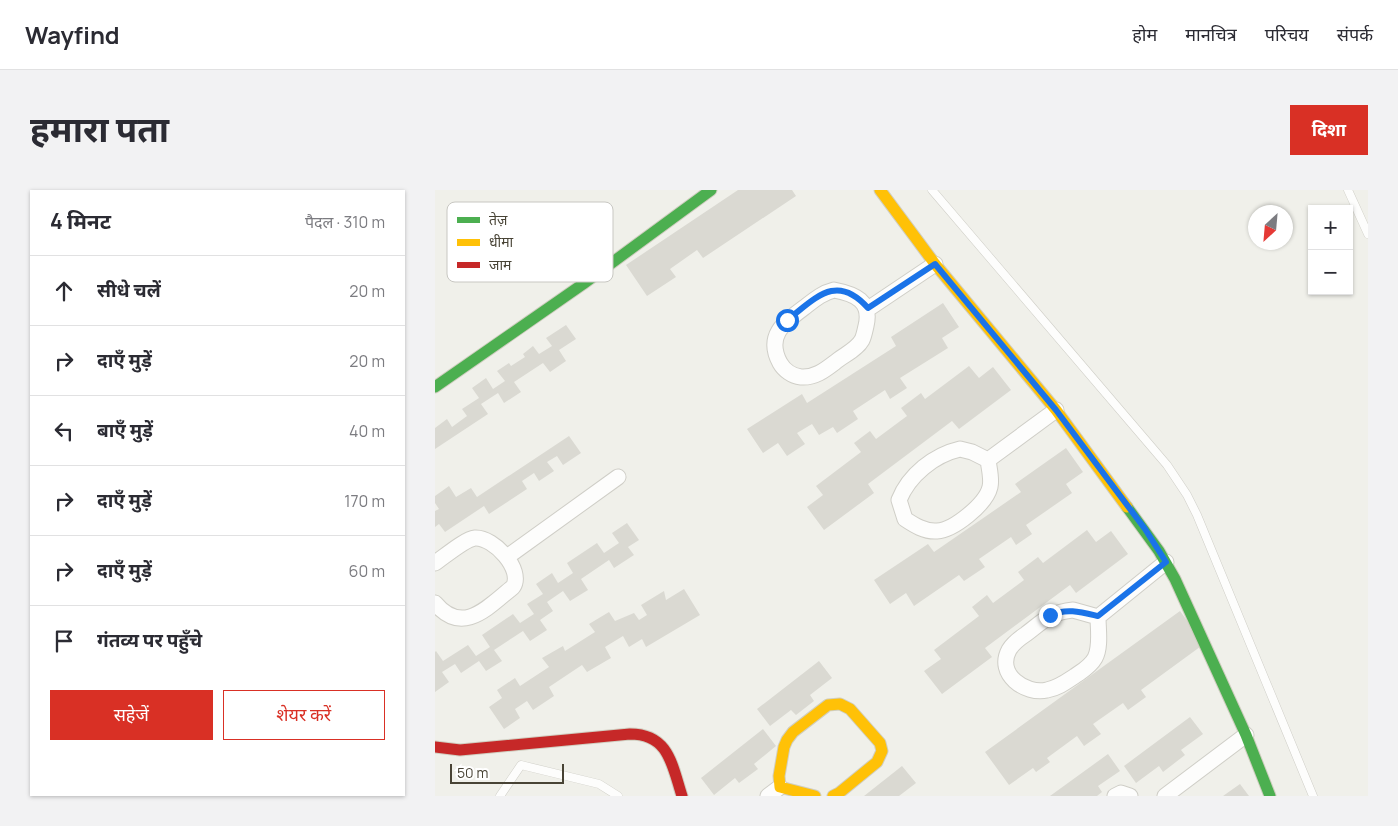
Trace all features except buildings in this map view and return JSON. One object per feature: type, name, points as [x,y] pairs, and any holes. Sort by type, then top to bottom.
[{"type":"street","points":[[613,262],[711,190]]},
{"type":"street","points":[[880,190],[935,264],[1056,410],[1145,529],[1166,562],[1246,735],[1270,796]]},
{"type":"street","points":[[868,308],[935,264]]},
{"type":"street","points":[[435,387],[586,282]]},
{"type":"street","points":[[834,290],[847,292],[862,301],[868,308],[869,316],[862,341],[850,352],[821,373],[809,377],[797,377],[785,370],[776,354],[774,345],[777,334],[787,320],[824,292],[834,290]]},
{"type":"street","points":[[988,460],[1056,410]]},
{"type":"street","points":[[960,449],[972,452],[988,460],[990,487],[986,496],[971,513],[957,523],[947,529],[937,531],[924,529],[905,519],[899,500],[902,492],[907,483],[927,465],[949,451],[960,449]]},
{"type":"street","points":[[507,557],[618,477]]},
{"type":"street","points":[[435,563],[471,539],[483,539],[497,547],[507,557],[517,577],[517,582],[513,587],[478,614],[462,619],[454,617],[435,604]]},
{"type":"street","points":[[1098,616],[1166,562]]},
{"type":"street","points":[[1073,610],[1098,616],[1098,647],[1089,667],[1061,686],[1045,690],[1030,689],[1020,685],[1010,677],[1007,664],[1009,650],[1016,642],[1050,615],[1060,611],[1073,610]]},
{"type":"street","points":[[815,796],[774,791],[779,776],[784,747],[793,732],[829,705],[839,704],[850,709],[880,743],[882,751],[877,762],[833,796]]},
{"type":"street","points":[[435,747],[460,750],[643,734],[654,738],[664,748],[683,796]]},
{"type":"street","points":[[1165,796],[1246,735]]},
{"type":"street","points":[[1115,796],[1121,794],[1131,796]]},
{"type":"lane","points":[[931,190],[1167,465],[1187,495],[1210,546],[1313,796]]},
{"type":"lane","points":[[1349,190],[1368,234]]},
{"type":"lane","points":[[501,796],[521,765],[599,784],[618,796]]},
{"type":"traffic: fast","points":[[613,262],[711,190]]},
{"type":"traffic: fast","points":[[435,387],[586,282]]},
{"type":"traffic: fast","points":[[1127,507],[1159,551],[1175,579],[1246,735],[1270,796]]},
{"type":"traffic: slow","points":[[880,190],[935,264],[1056,410],[1127,507]]},
{"type":"traffic: slow","points":[[815,796],[780,787],[779,776],[784,747],[793,732],[828,705],[840,704],[850,709],[880,743],[882,751],[877,762],[833,796]]},
{"type":"traffic: jam","points":[[435,747],[460,750],[630,734],[643,735],[653,739],[667,753],[682,796]]},
{"type":"route","points":[[787,320],[824,292],[834,290],[847,292],[862,301],[868,308],[935,264],[1056,410],[1145,529],[1166,562],[1098,616],[1073,610],[1060,611],[1050,615]]}]
